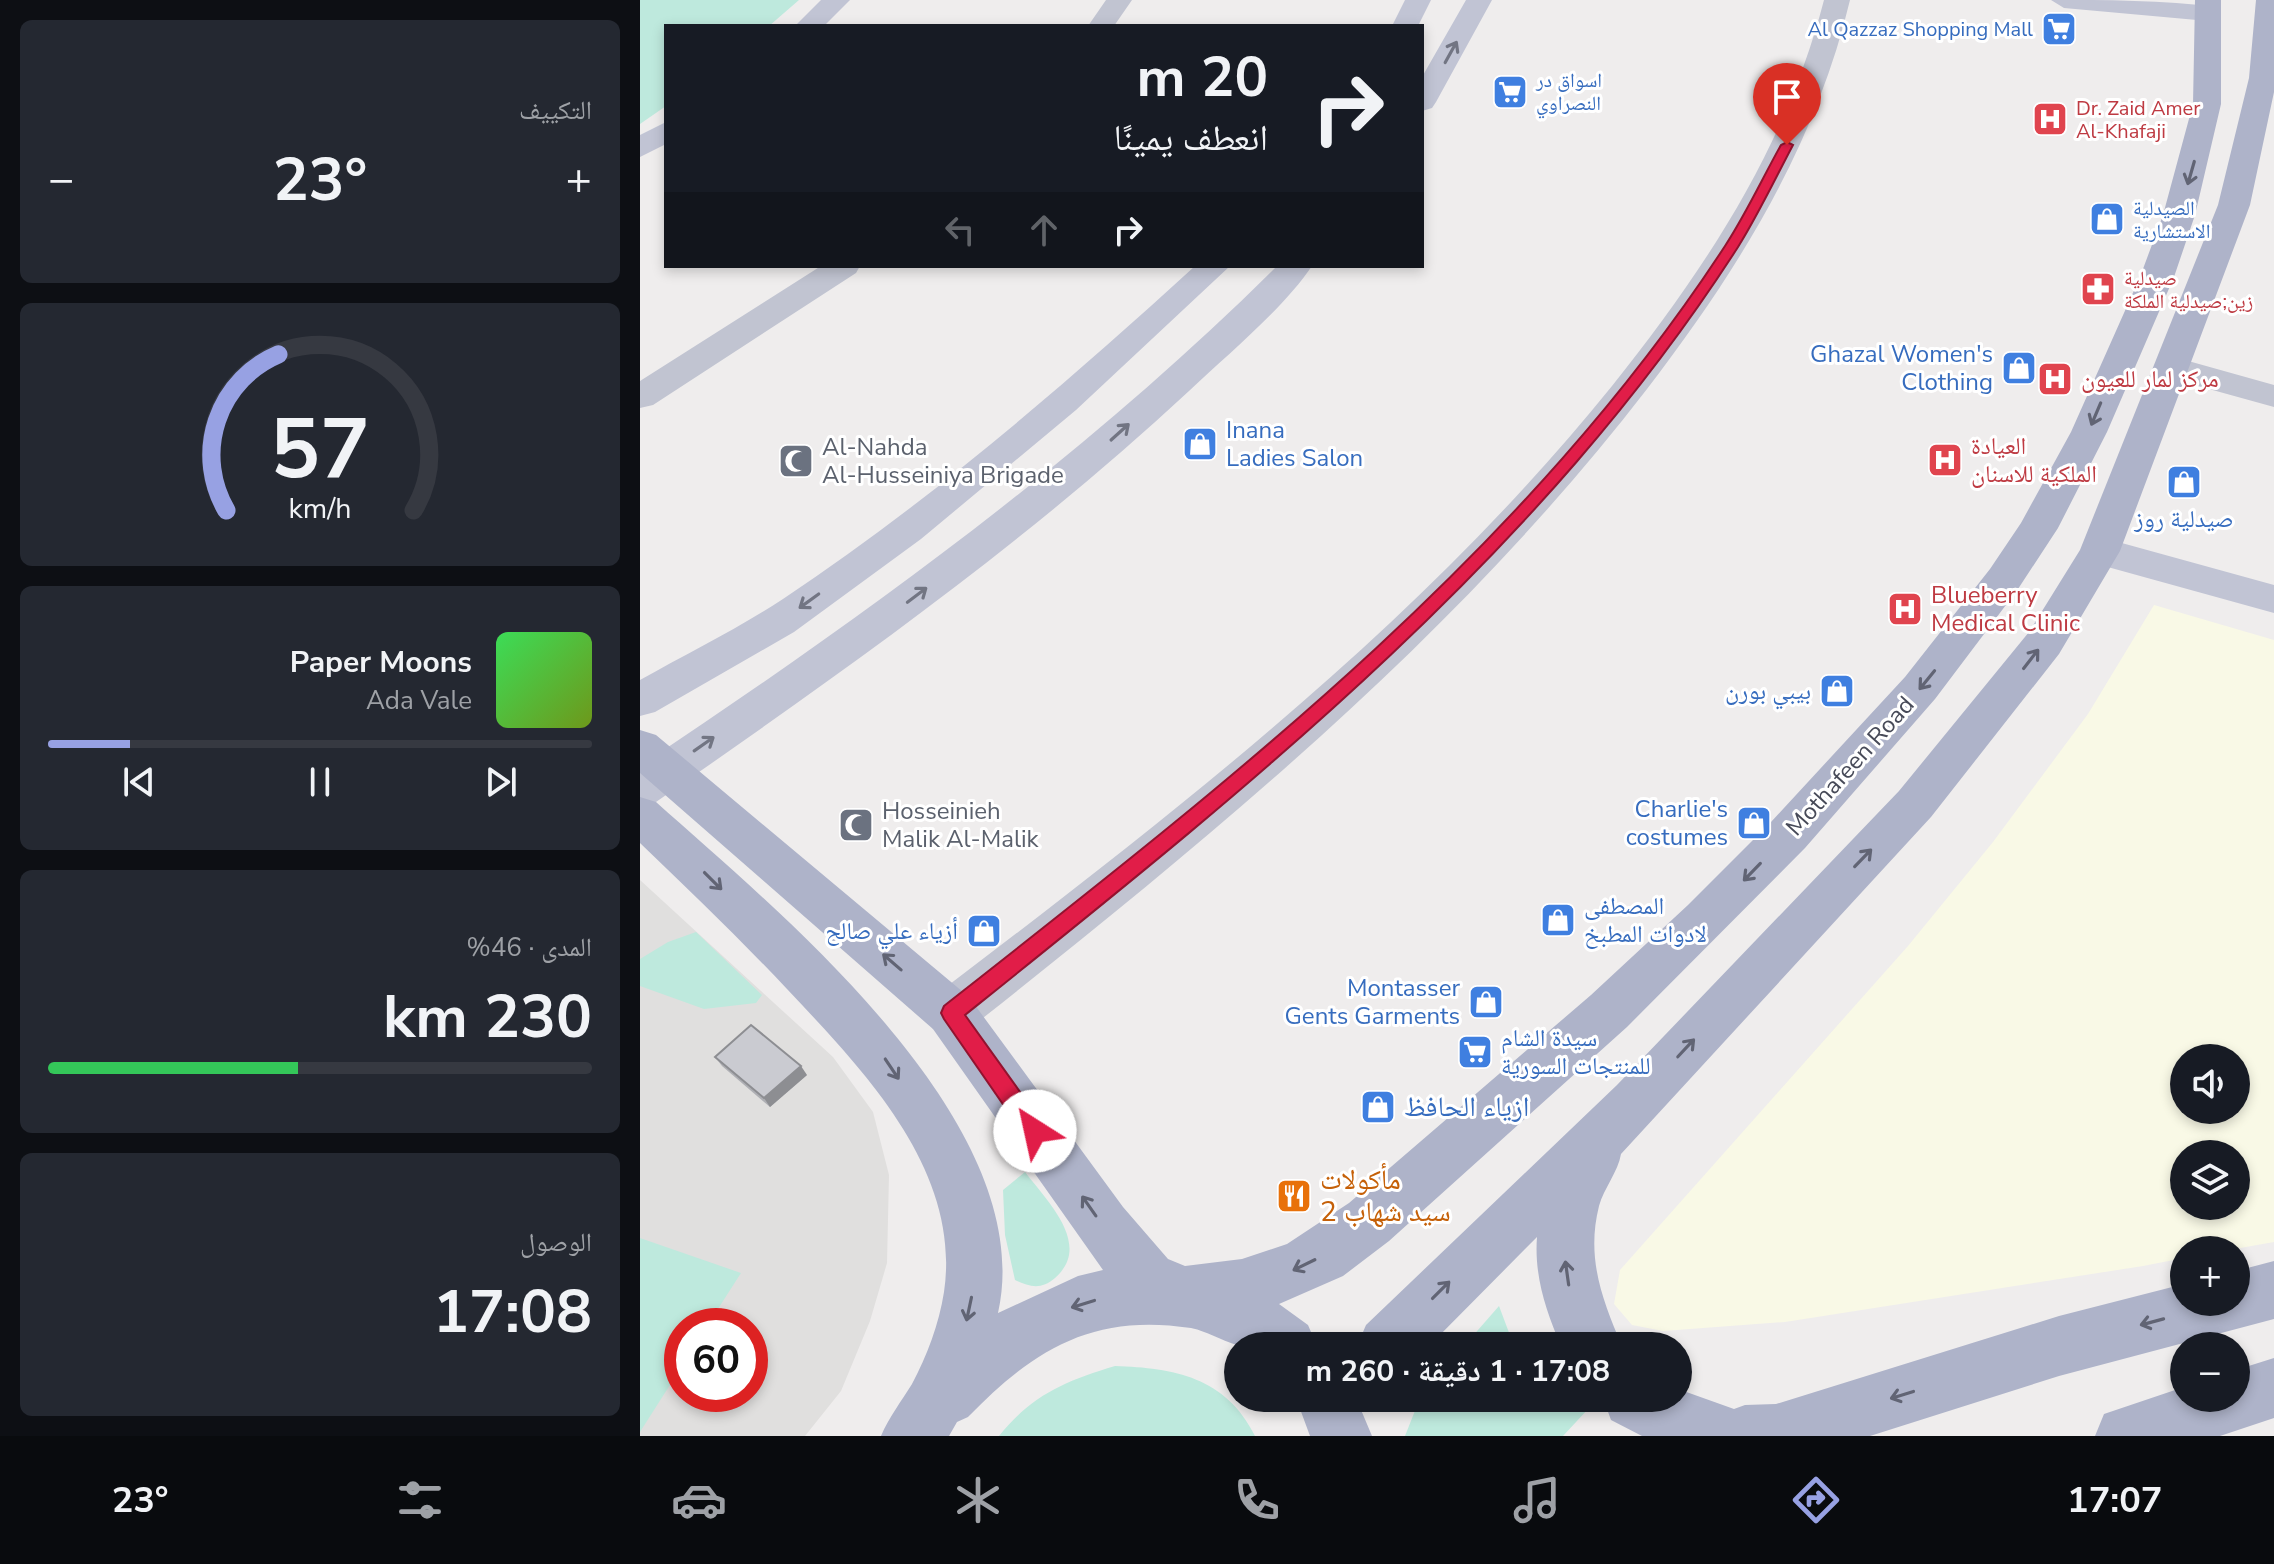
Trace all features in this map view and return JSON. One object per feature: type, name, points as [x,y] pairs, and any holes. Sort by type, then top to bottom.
[{"type":"main road","points":[[1401,1332],[1636,1102],[1915,804],[2044,643],[2100,551],[2174,368],[2234,205],[2263,78],[2249,6]]},
{"type":"main road","name":"Mothafeen Road","points":[[1184,1295],[1270,1281],[1323,1256],[1369,1222],[1609,1011],[1705,920],[1788,835],[1929,677],[2004,579],[2038,528],[2089,432],[2157,277],[2179,215],[2207,104],[2249,6]]},
{"type":"main road","points":[[649,769],[951,1013],[1137,1269],[1158,1286],[1239,1313],[1267,1332]]},
{"type":"main road","points":[[640,815],[760,927],[885,1057],[923,1114],[950,1168],[971,1241],[975,1275],[962,1336],[945,1382],[917,1432]]},
{"type":"main road","points":[[1584,1332],[1577,1318],[1565,1271],[1565,1226],[1577,1183],[1636,1102]]},
{"type":"main road","points":[[2250,1296],[2274,1290]]},
{"type":"main road","points":[[917,1432],[978,1360],[1044,1316],[1114,1294],[1184,1295]]},
{"type":"main road","points":[[1745,1436],[1776,1435],[1820,1424],[2059,1346],[2174,1316]]},
{"type":"main road","points":[[2126,1436],[2274,1388]]},
{"type":"main road","points":[[1332,1412],[1343,1436]]},
{"type":"main road","points":[[1343,1436],[1349,1412]]},
{"type":"main road","points":[[1659,1412],[1678,1422],[1724,1436]]},
{"type":"street","points":[[810,24],[837,0]]},
{"type":"street","points":[[1102,24],[1119,0]]},
{"type":"street","points":[[1406,24],[1418,0]]},
{"type":"street","points":[[1424,98],[1479,0]]},
{"type":"street","points":[[951,1013],[1109,890],[1306,724],[1464,573],[1554,479],[1653,359],[1740,232],[1807,100],[1837,0]]},
{"type":"street","points":[[2064,0],[2249,6]]},
{"type":"street","points":[[640,148],[664,132]]},
{"type":"street","points":[[640,397],[841,268]]},
{"type":"street","points":[[640,700],[796,611],[933,511],[1051,415],[1212,268]]},
{"type":"street","points":[[649,769],[906,603],[989,539],[1099,451],[1213,349],[1294,268]]},
{"type":"street","points":[[1151,326],[1213,349]]},
{"type":"street","points":[[2174,368],[2274,396]]},
{"type":"street","points":[[2100,551],[2274,599]]},
{"type":"shaded area","points":[[2154,605],[2274,640],[2274,1242],[2250,1246],[2250,1236],[2170,1236],[2170,1261],[2143,1266],[1785,1322],[1663,1331],[1632,1325],[1614,1304],[1620,1270],[1908,946],[1993,842],[2088,714]]},
{"type":"shaded area","points":[[640,880],[833,1057],[873,1112],[889,1175],[887,1263],[870,1321],[841,1391],[805,1436],[640,1436]]},
{"type":"green space","points":[[640,0],[799,0],[771,24],[664,24],[664,107],[640,124]]},
{"type":"green space","points":[[696,932],[762,995],[756,1003],[704,1009],[640,986],[640,959],[668,942]]},
{"type":"green space","points":[[1025,1172],[1054,1210],[1068,1238],[1066,1265],[1055,1278],[1040,1286],[1015,1280],[1005,1235],[1003,1190]]},
{"type":"green space","points":[[640,1238],[741,1273],[719,1308],[664,1308],[664,1394],[640,1432]]},
{"type":"green space","points":[[1499,1306],[1509,1332],[1476,1332]]},
{"type":"green space","points":[[1115,1366],[1178,1373],[1214,1388],[1224,1396],[1224,1412],[1240,1412],[1255,1436],[999,1436],[1037,1400],[1080,1378]]},
{"type":"green space","points":[[1414,1412],[1585,1412],[1563,1436],[1405,1436]]},
{"type":"building","points":[[751,1025],[801,1066],[764,1098],[715,1057]]},
{"type":"place","name":"Al Qazzaz Shopping Mall","points":[[2059,29]]},
{"type":"place","name":"اسواق در النصراوي","points":[[1510,92]]},
{"type":"place","name":"Dr. Zaid Amer Al-Khafaji","points":[[2050,119]]},
{"type":"place","name":"الصيدلية الاستشارية","points":[[2107,219]]},
{"type":"place","name":"صيدلية زين;صيدلية الملكة","points":[[2098,289]]},
{"type":"place","name":"Ghazal Women's Clothing","points":[[2019,368]]},
{"type":"place","name":"مركز لمار للعيون","points":[[2055,379]]},
{"type":"place","name":"Inana Ladies Salon","points":[[1200,444]]},
{"type":"place","name":"العيادة الملكية للاسنان","points":[[1945,460]]},
{"type":"place","name":"Al-Nahda Al-Husseiniya Brigade","points":[[796,461]]},
{"type":"place","name":"صيدلية روز","points":[[2184,482]]},
{"type":"place","name":"Blueberry Medical Clinic","points":[[1905,609]]},
{"type":"place","name":"بيبي بورن","points":[[1837,691]]},
{"type":"place","name":"Charlie's costumes","points":[[1754,823]]},
{"type":"place","name":"Hosseinieh Malik Al-Malik","points":[[856,825]]},
{"type":"place","name":"المصطفى لادوات المطبخ","points":[[1558,920]]},
{"type":"place","name":"أزياء علي صالح","points":[[984,931]]},
{"type":"place","name":"Montasser Gents Garments","points":[[1486,1002]]},
{"type":"place","name":"سيدة الشام للمنتجات السورية","points":[[1475,1052]]},
{"type":"place","name":"ازياء الحافظ","points":[[1378,1107]]},
{"type":"place","name":"مأكولات سيد شهاب 2","points":[[1294,1196]]},
{"type":"route","points":[[1035,1131],[951,1013],[1085,910],[1203,813],[1306,724],[1475,562],[1544,490],[1653,359],[1732,245],[1787,145]]}]
